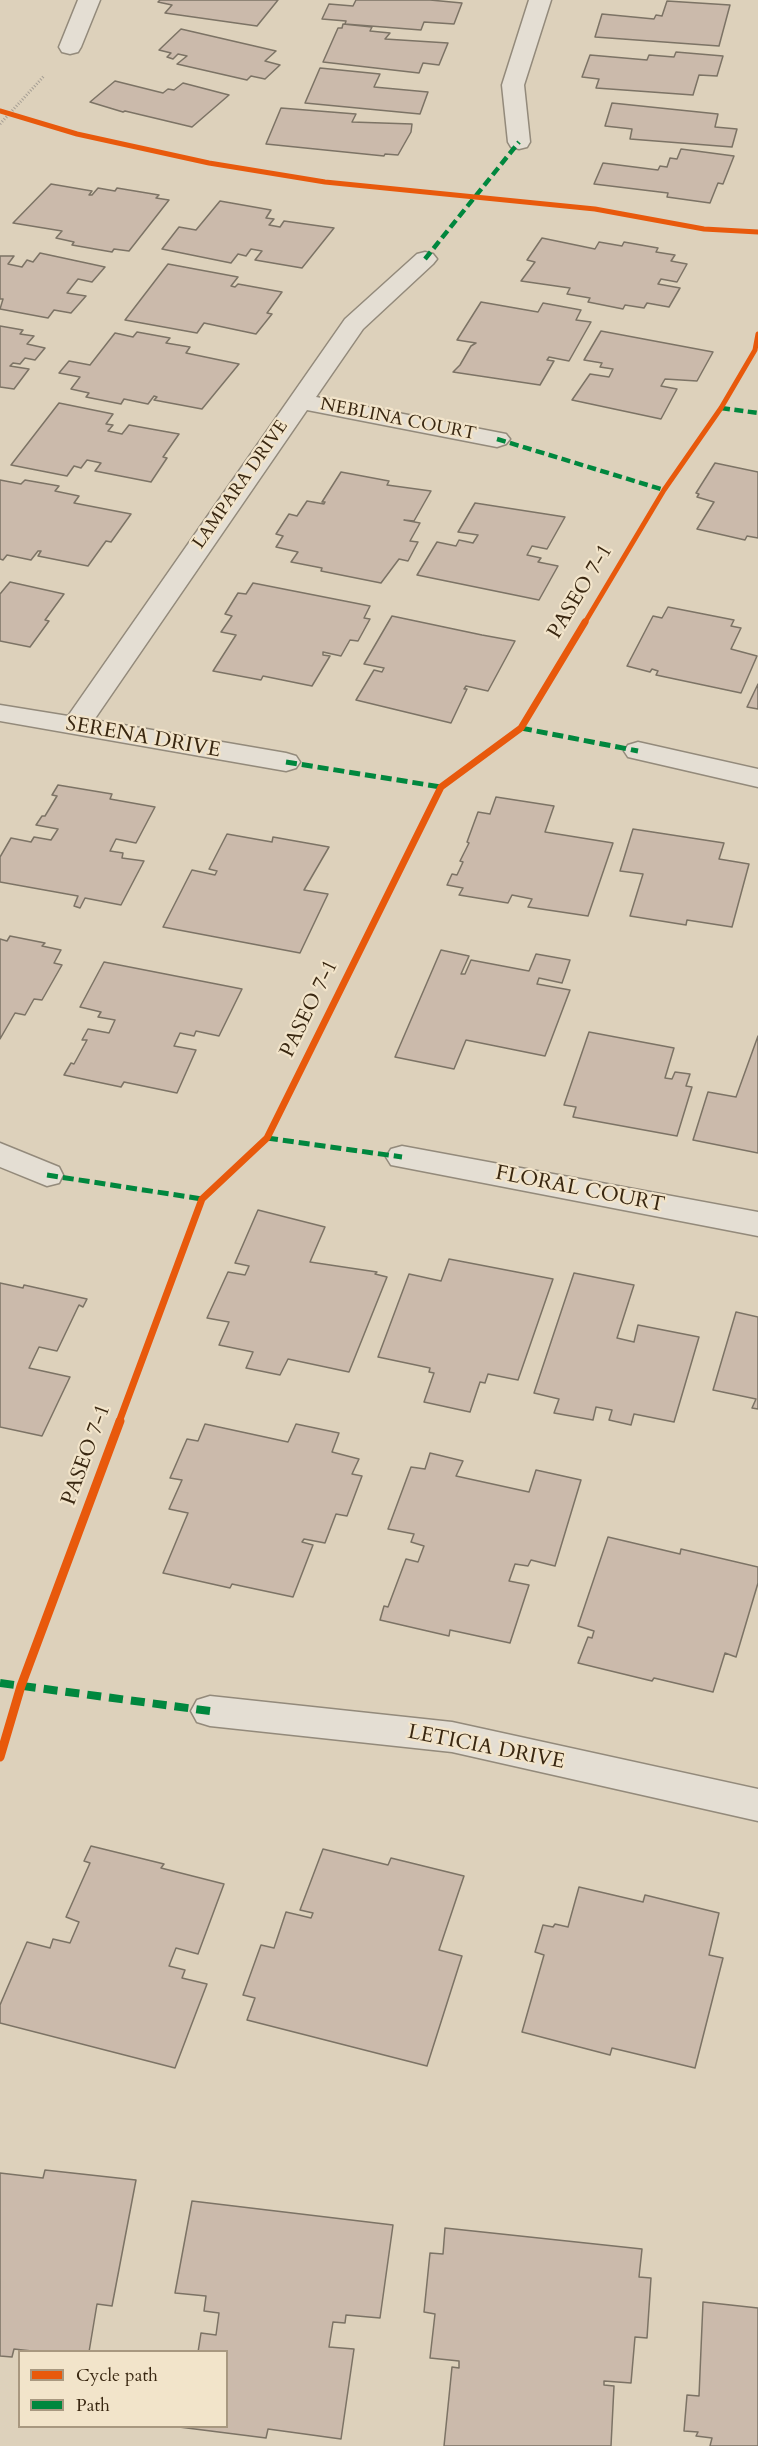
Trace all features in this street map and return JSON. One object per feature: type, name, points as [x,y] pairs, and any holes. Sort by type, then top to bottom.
[{"type":"street","points":[[70,47],[88,0]]},
{"type":"street","points":[[519,142],[513,85],[540,0]]},
{"type":"street","name":"LAMPARA DRIVE","points":[[75,727],[354,324],[425,259]]},
{"type":"street","name":"NEBLINA COURT","points":[[299,401],[497,439]]},
{"type":"street","name":"SERENA DRIVE","points":[[0,713],[286,762]]},
{"type":"street","points":[[638,751],[758,778]]},
{"type":"street","points":[[0,1154],[47,1175]]},
{"type":"street","name":"FLORAL COURT","points":[[402,1157],[758,1224]]},
{"type":"street","name":"LETICIA DRIVE","points":[[210,1711],[452,1737],[758,1805]]},
{"type":"path","points":[[0,124],[70,47]]},
{"type":"path","points":[[0,111],[77,134],[208,163],[325,182],[595,209],[704,229],[758,232]]},
{"type":"building","points":[[160,0],[278,0],[257,26],[165,13],[172,5],[158,2]]},
{"type":"building","points":[[356,0],[430,0],[462,3],[454,24],[424,22],[421,30],[345,24],[346,21],[322,19],[329,4],[353,6]]},
{"type":"building","points":[[667,1],[730,5],[719,46],[595,37],[602,14],[654,19],[656,15],[662,16]]},
{"type":"building","points":[[343,24],[372,27],[370,31],[390,33],[385,39],[448,43],[439,65],[423,63],[419,73],[323,62],[338,28],[342,28]]},
{"type":"building","points":[[181,29],[276,51],[265,61],[280,65],[265,79],[251,76],[247,80],[177,64],[187,56],[178,54],[173,59],[167,57],[171,53],[159,50]]},
{"type":"building","points":[[676,52],[723,56],[717,76],[699,75],[693,95],[596,88],[599,79],[582,77],[590,55],[647,60],[649,55],[674,57]]},
{"type":"building","points":[[320,68],[380,74],[374,87],[428,92],[420,114],[305,103]]},
{"type":"building","points":[[115,81],[163,93],[168,89],[174,90],[183,83],[229,95],[192,127],[123,112],[90,102]]},
{"type":"building","points":[[612,103],[718,114],[715,127],[737,129],[732,147],[630,139],[632,129],[605,126]]},
{"type":"building","points":[[281,108],[356,114],[352,122],[412,124],[411,132],[398,155],[385,154],[384,156],[266,144]]},
{"type":"building","points":[[681,149],[734,156],[723,184],[718,183],[710,203],[667,197],[668,193],[594,184],[603,163],[658,170],[660,166],[667,167],[670,158],[677,159]]},
{"type":"building","points":[[51,184],[92,191],[89,195],[92,195],[98,188],[115,191],[117,188],[159,195],[156,198],[169,200],[129,251],[114,249],[112,252],[72,245],[74,242],[56,238],[62,231],[13,223]]},
{"type":"building","points":[[220,201],[271,210],[266,218],[274,219],[269,225],[280,227],[284,221],[334,228],[302,268],[255,260],[262,251],[251,249],[246,256],[238,254],[231,263],[162,249],[179,227],[196,230]]},
{"type":"building","points":[[542,238],[595,249],[599,242],[622,246],[624,242],[658,248],[656,252],[675,255],[671,261],[687,264],[677,282],[661,279],[658,284],[680,288],[669,307],[647,303],[644,308],[625,305],[623,309],[588,302],[590,298],[567,294],[570,288],[521,281],[535,262],[527,260]]},
{"type":"building","points":[[40,253],[105,267],[92,282],[78,279],[67,293],[86,296],[71,313],[54,310],[48,318],[0,309],[3,299],[0,299],[0,256],[14,256],[8,264],[22,267],[27,260],[33,262]]},
{"type":"building","points":[[168,264],[238,277],[231,286],[235,287],[238,284],[282,292],[267,313],[272,314],[256,334],[204,323],[197,333],[125,320]]},
{"type":"building","points":[[481,302],[538,312],[543,303],[581,310],[576,320],[591,322],[569,361],[549,357],[547,360],[554,361],[540,385],[453,372],[471,346],[476,343],[457,340]]},
{"type":"building","points":[[0,326],[23,330],[20,334],[34,336],[27,344],[45,348],[35,360],[25,358],[20,364],[13,363],[10,366],[29,369],[14,389],[0,387]]},
{"type":"building","points":[[601,331],[713,352],[697,381],[665,379],[661,386],[677,389],[661,419],[572,400],[590,374],[609,377],[613,369],[600,367],[602,363],[584,360]]},
{"type":"building","points":[[137,332],[170,338],[166,343],[190,347],[186,353],[239,364],[202,409],[154,400],[157,397],[154,396],[148,404],[124,399],[121,404],[86,397],[89,393],[71,389],[80,377],[59,373],[69,361],[90,365],[115,333],[133,337]]},
{"type":"building","points":[[59,403],[113,414],[106,424],[113,425],[108,431],[122,434],[129,425],[179,434],[163,457],[167,458],[151,482],[95,471],[101,463],[87,460],[81,468],[74,466],[67,476],[11,465]]},
{"type":"building","points":[[715,463],[758,472],[758,538],[747,536],[745,540],[697,529],[714,502],[697,497],[699,494],[696,493]]},
{"type":"building","points":[[341,472],[389,481],[387,485],[431,491],[414,521],[404,520],[420,523],[410,541],[418,542],[408,561],[399,559],[381,583],[321,571],[322,568],[291,562],[298,552],[276,547],[283,536],[276,534],[289,514],[297,516],[307,501],[324,504],[325,502],[322,502]]},
{"type":"building","points":[[0,480],[21,484],[25,480],[59,486],[55,491],[79,496],[74,503],[131,514],[111,542],[106,541],[88,566],[38,556],[41,551],[38,551],[31,560],[7,555],[3,560],[0,559]]},
{"type":"building","points":[[475,503],[565,517],[547,549],[532,546],[527,555],[541,558],[538,562],[558,566],[539,600],[417,575],[437,542],[456,546],[459,540],[473,543],[478,535],[458,532]]},
{"type":"building","points":[[10,582],[64,594],[45,620],[49,621],[30,647],[0,641],[0,594]]},
{"type":"building","points":[[253,583],[370,606],[364,618],[370,619],[358,641],[350,640],[341,656],[323,652],[323,655],[330,656],[312,686],[263,676],[261,680],[213,671],[236,635],[221,632],[232,616],[225,614],[238,593],[246,594]]},
{"type":"building","points":[[668,607],[734,620],[731,626],[741,628],[731,649],[757,656],[741,693],[656,675],[658,671],[652,669],[650,672],[627,666],[653,616],[662,618]]},
{"type":"building","points":[[392,616],[515,641],[488,691],[466,686],[464,689],[467,689],[451,723],[356,700],[374,670],[382,672],[384,668],[364,664]]},
{"type":"building","points":[[758,684],[758,709],[747,707]]},
{"type":"building","points":[[58,785],[112,794],[110,799],[155,807],[136,843],[116,839],[110,851],[123,853],[122,858],[144,861],[121,905],[85,898],[80,908],[74,906],[78,896],[0,882],[0,857],[11,838],[31,842],[34,837],[51,840],[58,829],[36,825],[42,816],[45,816],[57,796],[52,795]]},
{"type":"building","points":[[496,797],[554,806],[545,832],[613,843],[588,916],[528,907],[532,899],[512,895],[508,903],[459,895],[463,888],[447,885],[452,874],[457,875],[463,862],[460,861],[469,843],[467,842],[478,812],[490,814]]},
{"type":"building","points":[[633,829],[724,843],[719,859],[749,864],[732,927],[687,920],[686,925],[630,916],[643,874],[620,871]]},
{"type":"building","points":[[227,834],[272,842],[273,837],[329,847],[304,890],[328,894],[300,953],[163,927],[192,870],[215,875],[217,871],[209,869]]},
{"type":"building","points":[[10,936],[45,943],[42,946],[61,950],[54,963],[62,965],[42,1000],[34,999],[25,1015],[15,1013],[0,1039],[0,939],[7,941]]},
{"type":"building","points":[[441,950],[469,956],[461,974],[465,974],[471,960],[529,971],[536,954],[570,960],[562,983],[539,978],[537,984],[570,990],[545,1056],[466,1040],[454,1069],[395,1057]]},
{"type":"building","points":[[104,962],[242,989],[219,1036],[196,1031],[194,1036],[180,1033],[174,1046],[196,1050],[177,1093],[124,1082],[121,1087],[64,1075],[71,1063],[74,1064],[87,1040],[82,1040],[88,1029],[109,1033],[115,1020],[98,1017],[101,1012],[80,1007]]},
{"type":"building","points":[[589,1032],[674,1048],[665,1078],[672,1079],[675,1072],[690,1074],[686,1086],[692,1087],[677,1136],[573,1117],[576,1107],[564,1105]]},
{"type":"building","points":[[758,1036],[758,1153],[693,1140],[708,1092],[736,1097]]},
{"type":"building","points":[[258,1210],[325,1227],[310,1262],[377,1272],[375,1274],[387,1277],[349,1372],[288,1359],[280,1375],[246,1368],[253,1352],[219,1345],[229,1322],[207,1318],[228,1272],[245,1275],[249,1266],[235,1263]]},
{"type":"building","points":[[449,1259],[553,1279],[518,1380],[488,1374],[485,1383],[480,1382],[470,1412],[424,1402],[434,1373],[429,1372],[430,1368],[378,1357],[409,1274],[441,1281]]},
{"type":"building","points":[[574,1273],[634,1285],[617,1338],[634,1342],[638,1325],[699,1337],[674,1422],[634,1414],[631,1425],[609,1420],[612,1410],[596,1407],[593,1420],[554,1413],[559,1399],[534,1393]]},
{"type":"building","points":[[0,1283],[23,1288],[24,1285],[87,1299],[83,1307],[79,1305],[57,1351],[39,1347],[29,1368],[70,1377],[42,1436],[0,1427]]},
{"type":"building","points":[[736,1312],[758,1317],[758,1409],[752,1408],[756,1399],[713,1390]]},
{"type":"building","points":[[205,1424],[288,1442],[296,1424],[339,1433],[332,1452],[359,1459],[352,1474],[362,1476],[347,1516],[336,1514],[325,1543],[304,1539],[302,1542],[313,1545],[293,1597],[232,1584],[230,1588],[163,1573],[188,1513],[169,1509],[182,1480],[170,1478],[187,1439],[198,1441]]},
{"type":"building","points":[[430,1453],[463,1461],[456,1476],[529,1492],[536,1470],[581,1480],[555,1566],[531,1560],[528,1566],[515,1564],[509,1581],[529,1585],[510,1643],[450,1630],[449,1636],[380,1620],[384,1606],[388,1607],[406,1559],[418,1562],[424,1546],[411,1542],[414,1534],[388,1529],[411,1467],[425,1469]]},
{"type":"building","points":[[608,1537],[680,1554],[681,1549],[758,1567],[758,1583],[736,1657],[725,1653],[713,1692],[654,1678],[652,1681],[578,1663],[588,1637],[592,1638],[594,1631],[578,1626]]},
{"type":"building","points":[[91,1846],[164,1864],[161,1868],[224,1884],[198,1954],[176,1948],[169,1966],[185,1970],[182,1978],[207,1984],[175,2068],[0,2023],[0,2005],[27,1942],[50,1948],[53,1939],[70,1943],[79,1922],[66,1917],[90,1863],[84,1861]]},
{"type":"building","points":[[323,1849],[388,1865],[391,1858],[464,1876],[439,1950],[462,1956],[427,2066],[247,2020],[255,1998],[243,1995],[261,1945],[274,1948],[286,1912],[311,1918],[313,1913],[300,1910]]},
{"type":"building","points":[[579,1887],[643,1902],[645,1895],[719,1913],[709,1955],[723,1958],[695,2068],[612,2048],[610,2055],[522,2032],[544,1955],[535,1952],[543,1925],[553,1927],[555,1924],[568,1927]]},
{"type":"building","points":[[45,2170],[136,2180],[112,2306],[97,2304],[89,2350],[14,2349],[12,2357],[0,2356],[0,2173],[43,2178]]},
{"type":"building","points":[[192,2201],[393,2225],[380,2318],[346,2315],[345,2323],[333,2322],[329,2347],[354,2349],[341,2439],[268,2429],[266,2438],[187,2428],[228,2428],[228,2350],[198,2350],[201,2333],[216,2335],[219,2313],[204,2311],[206,2296],[175,2293]]},
{"type":"building","points":[[445,2228],[642,2249],[639,2277],[651,2278],[647,2338],[635,2337],[631,2383],[604,2381],[604,2385],[614,2386],[611,2446],[444,2446],[452,2367],[459,2368],[459,2361],[430,2358],[435,2314],[424,2312],[430,2253],[443,2254]]},
{"type":"building","points":[[703,2302],[758,2308],[758,2446],[710,2446],[712,2438],[696,2436],[698,2432],[684,2431],[687,2395],[699,2396]]},
{"type":"marked path","points":[[425,259],[519,142]]},
{"type":"marked path","points":[[721,408],[758,413]]},
{"type":"marked path","points":[[497,439],[664,490]]},
{"type":"marked path","points":[[521,728],[638,751]]},
{"type":"marked path","points":[[286,762],[441,787]]},
{"type":"marked path","points":[[267,1138],[402,1157]]},
{"type":"marked path","points":[[47,1175],[202,1199]]},
{"type":"marked path","points":[[0,1683],[210,1711]]},
{"type":"cycle path","points":[[0,111],[77,134],[209,163],[325,182],[595,209],[704,229],[758,232]]},
{"type":"cycle path","name":"PASEO 7-1","points":[[0,1757],[21,1686],[202,1199],[267,1138],[441,787],[521,728],[664,490],[721,408],[755,350],[758,334]]}]
